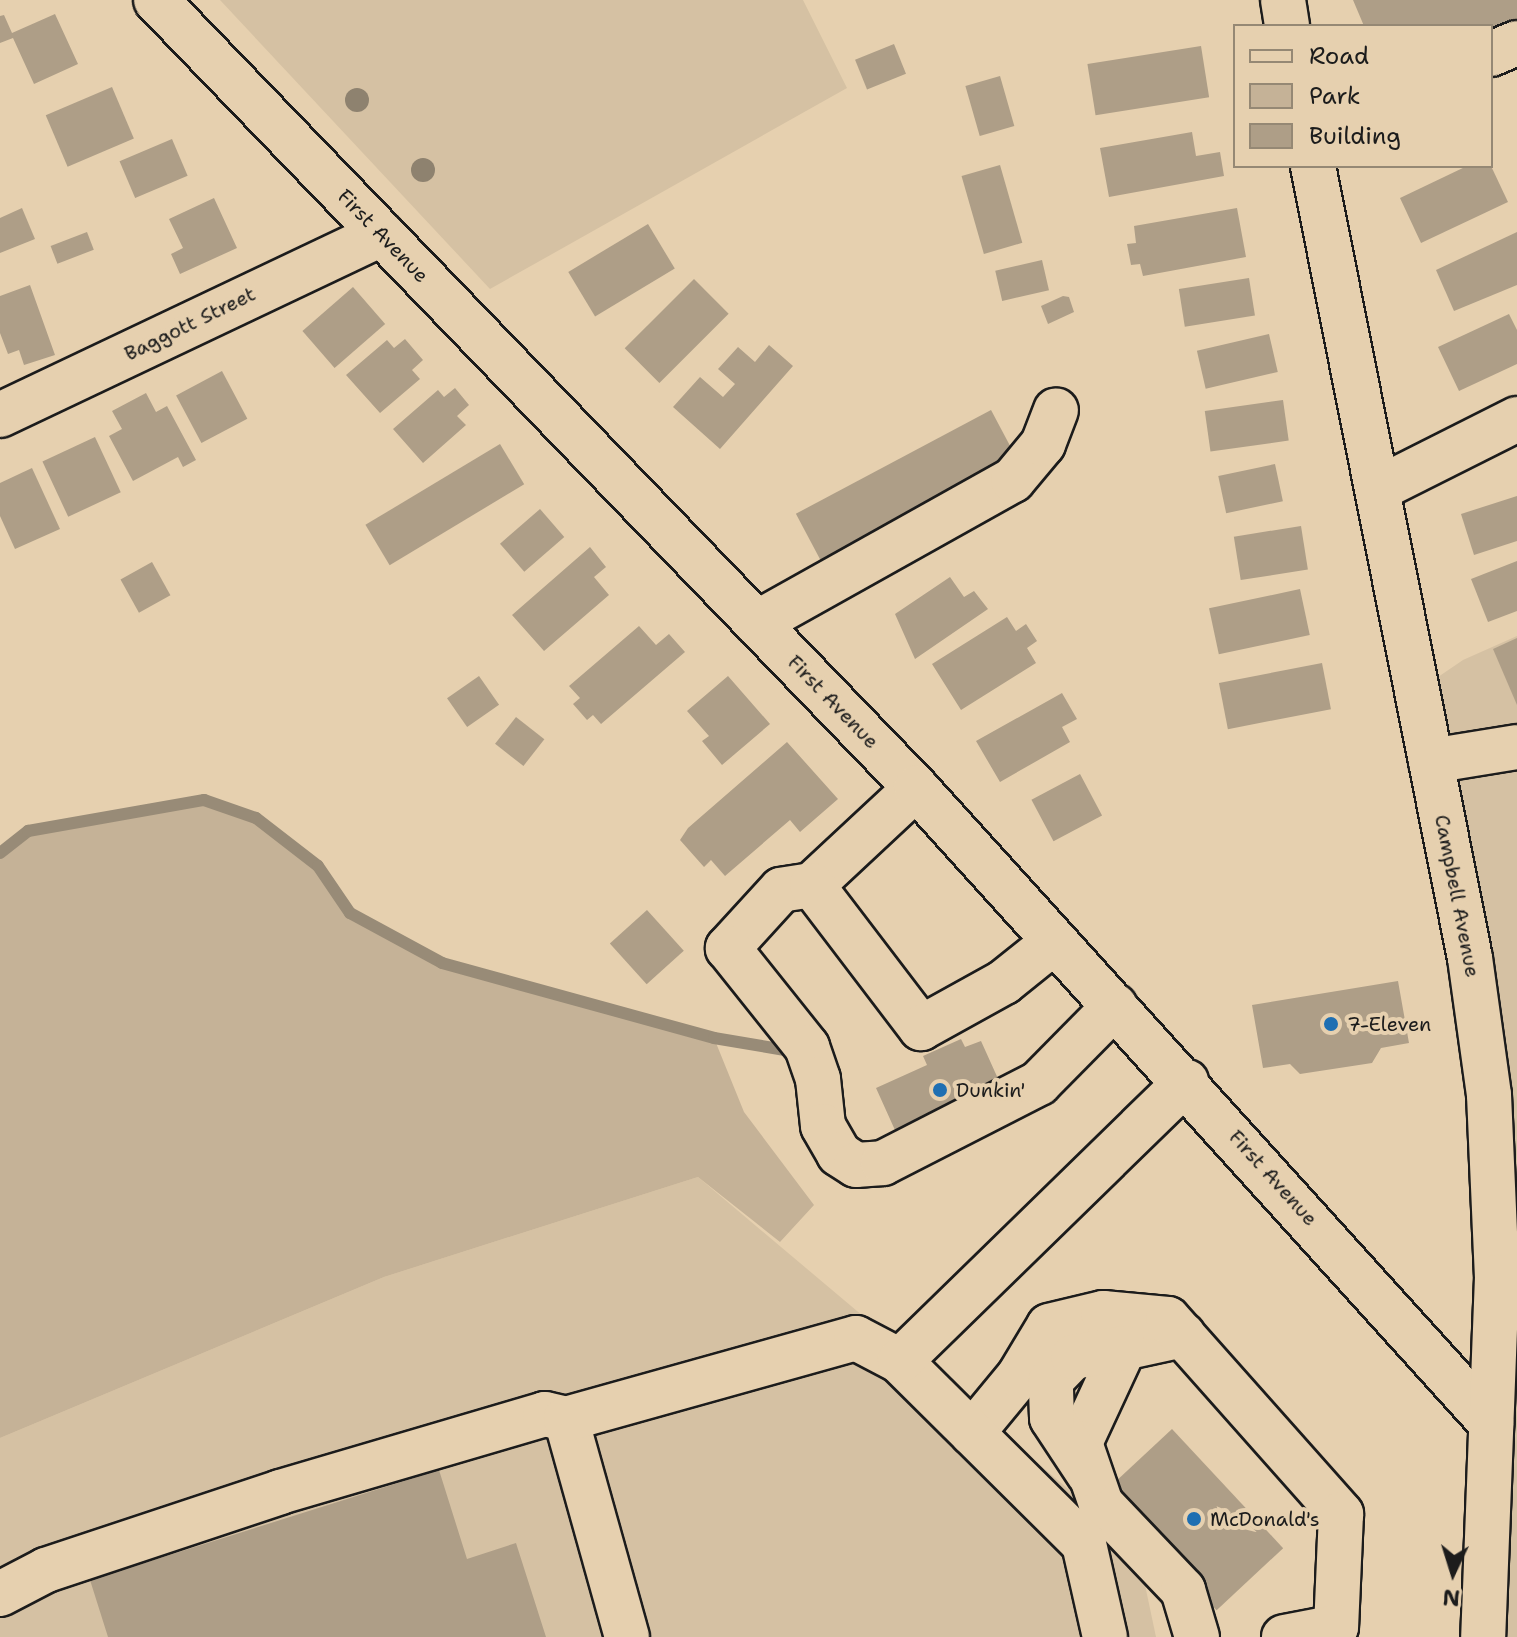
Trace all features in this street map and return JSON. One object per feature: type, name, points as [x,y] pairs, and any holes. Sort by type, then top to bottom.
[{"type":"main road","name":"First Avenue","points":[[156,0],[916,788],[1186,1082],[1491,1423]]},
{"type":"main road","points":[[1283,0],[1287,24]]},
{"type":"main road","points":[[1493,53],[1517,43]]},
{"type":"main road","name":"Campbell Avenue","points":[[1313,168],[1470,958],[1491,1121],[1497,1277],[1483,1637]]},
{"type":"main road","name":"Baggott Street","points":[[0,415],[381,234]]},
{"type":"main road","points":[[757,623],[1013,480],[1043,444],[1056,410]]},
{"type":"main road","points":[[1378,489],[1517,419]]},
{"type":"main road","points":[[1431,761],[1517,747]]},
{"type":"main road","points":[[916,788],[812,885],[781,890],[728,948],[807,1047],[827,1135],[839,1154],[856,1165],[883,1163],[1039,1083],[1115,1006]]},
{"type":"main road","points":[[812,885],[921,1028],[1004,982],[1055,941]]},
{"type":"main road","points":[[900,1361],[1186,1082]]},
{"type":"main road","points":[[972,1433],[1019,1376],[1049,1326],[1103,1313],[1168,1319],[1341,1514],[1336,1627],[1284,1637]]},
{"type":"main road","points":[[1183,1335],[1124,1348],[1080,1443],[1101,1504],[1183,1590],[1197,1637]]},
{"type":"main road","points":[[0,1594],[46,1570],[280,1492],[545,1414],[566,1419],[856,1338],[900,1361],[1084,1544],[1105,1637]]},
{"type":"main road","points":[[566,1419],[627,1637]]},
{"type":"shaded area","points":[[220,0],[803,0],[847,88],[490,289]]},
{"type":"shaded area","points":[[1517,636],[1517,1637],[1483,1637],[1497,1277],[1419,690],[1463,660]]},
{"type":"shaded area","points":[[698,1177],[1137,1547],[1156,1637],[0,1637],[0,1438],[384,1277]]},
{"type":"green space","points":[[204,800],[256,818],[318,866],[350,913],[442,963],[714,1038],[744,1112],[814,1205],[780,1242],[698,1177],[384,1277],[0,1438],[0,853],[28,831]]},
{"type":"building","points":[[1353,0],[1517,0],[1517,30],[1493,41],[1493,24],[1363,24]]},
{"type":"building","points":[[55,14],[78,64],[34,84],[13,38],[0,43],[0,16],[4,15],[12,33]]},
{"type":"building","points":[[894,44],[906,74],[867,89],[855,60]]},
{"type":"building","points":[[1201,46],[1209,97],[1096,115],[1087,64]]},
{"type":"building","points":[[1000,76],[1014,126],[980,136],[965,86]]},
{"type":"building","points":[[112,87],[134,139],[68,167],[46,115]]},
{"type":"building","points":[[1192,132],[1196,156],[1220,152],[1224,176],[1109,197],[1100,148]]},
{"type":"building","points":[[172,139],[188,176],[135,198],[120,161]]},
{"type":"building","points":[[1000,165],[1022,243],[984,254],[962,176]]},
{"type":"building","points":[[1463,168],[1492,168],[1508,202],[1421,243],[1400,198]]},
{"type":"building","points":[[214,198],[237,248],[180,274],[171,254],[183,248],[169,219]]},
{"type":"building","points":[[22,208],[35,239],[0,253],[0,218]]},
{"type":"building","points":[[1237,208],[1246,257],[1143,276],[1140,264],[1131,265],[1127,244],[1136,243],[1134,226]]},
{"type":"building","points":[[648,224],[675,269],[595,316],[568,272]]},
{"type":"building","points":[[87,232],[94,250],[57,264],[51,246]]},
{"type":"building","points":[[1517,232],[1517,285],[1454,311],[1436,270]]},
{"type":"building","points":[[1042,260],[1049,290],[1002,301],[995,271]]},
{"type":"building","points":[[1249,278],[1255,316],[1185,327],[1179,289]]},
{"type":"building","points":[[694,279],[729,314],[659,383],[625,348]]},
{"type":"building","points":[[30,285],[55,355],[24,365],[19,350],[8,354],[0,333],[0,296]]},
{"type":"building","points":[[353,287],[385,324],[335,368],[302,331]]},
{"type":"building","points":[[1063,296],[1069,297],[1074,312],[1048,324],[1041,306]]},
{"type":"building","points":[[1509,314],[1517,330],[1517,364],[1459,391],[1438,347]]},
{"type":"building","points":[[1269,334],[1278,372],[1206,389],[1197,351]]},
{"type":"building","points":[[405,339],[423,360],[412,370],[420,379],[380,413],[346,375],[387,340],[394,348]]},
{"type":"building","points":[[769,345],[793,366],[720,449],[673,407],[700,377],[723,397],[735,384],[718,369],[738,347],[755,362]]},
{"type":"building","points":[[222,371],[247,419],[201,443],[176,395]]},
{"type":"building","points":[[455,388],[469,405],[457,416],[466,425],[423,463],[393,429],[438,390],[444,397]]},
{"type":"building","points":[[146,393],[156,412],[167,406],[196,460],[183,467],[178,457],[133,481],[109,436],[122,429],[112,411]]},
{"type":"building","points":[[1283,400],[1289,441],[1210,452],[1205,411]]},
{"type":"building","points":[[991,410],[1021,467],[826,570],[796,514]]},
{"type":"building","points":[[95,437],[121,492],[68,517],[42,462]]},
{"type":"building","points":[[500,444],[524,484],[390,565],[365,525]]},
{"type":"building","points":[[1275,464],[1283,501],[1226,513],[1218,476]]},
{"type":"building","points":[[32,468],[60,529],[15,549],[0,516],[0,483]]},
{"type":"building","points":[[1517,496],[1517,541],[1474,555],[1461,514]]},
{"type":"building","points":[[540,509],[564,537],[524,572],[500,544]]},
{"type":"building","points":[[1301,526],[1308,569],[1241,580],[1234,537]]},
{"type":"building","points":[[590,547],[606,567],[594,577],[609,595],[544,651],[512,615]]},
{"type":"building","points":[[1517,561],[1517,611],[1488,622],[1471,579]]},
{"type":"building","points":[[152,562],[170,595],[139,613],[121,579]]},
{"type":"building","points":[[950,577],[964,597],[974,591],[988,609],[915,659],[895,614]]},
{"type":"building","points":[[1300,589],[1310,635],[1219,654],[1209,608]]},
{"type":"building","points":[[1007,617],[1016,631],[1026,624],[1037,641],[1027,648],[1036,663],[961,710],[932,664]]},
{"type":"building","points":[[639,626],[656,645],[669,634],[685,652],[601,724],[593,715],[587,720],[573,704],[580,698],[569,686]]},
{"type":"building","points":[[1517,638],[1517,705],[1493,649]]},
{"type":"building","points":[[1322,663],[1331,709],[1228,729],[1219,683]]},
{"type":"building","points":[[479,676],[499,705],[467,727],[447,698]]},
{"type":"building","points":[[728,676],[770,724],[722,765],[702,741],[709,736],[687,711]]},
{"type":"building","points":[[1062,693],[1077,719],[1062,727],[1070,742],[1000,782],[976,741]]},
{"type":"building","points":[[516,717],[544,739],[523,766],[495,744]]},
{"type":"building","points":[[787,742],[838,799],[800,832],[790,820],[725,876],[711,860],[704,867],[680,840],[688,828]]},
{"type":"building","points":[[1080,774],[1102,815],[1054,841],[1031,800]]},
{"type":"building","points":[[647,910],[684,951],[647,984],[610,943]]},
{"type":"building","name":"7-Eleven","points":[[1398,981],[1409,1043],[1381,1048],[1372,1063],[1300,1074],[1290,1064],[1263,1068],[1252,1005]]},
{"type":"building","name":"Dunkin'","points":[[961,1039],[965,1047],[981,1041],[1004,1092],[899,1139],[876,1088],[927,1065],[923,1056]]},
{"type":"building","name":"McDonald's","points":[[1172,1429],[1283,1548],[1217,1610],[1105,1491]]},
{"type":"building","points":[[439,1470],[467,1559],[516,1543],[546,1637],[108,1637],[90,1580]]},
{"type":"waterway","points":[[0,853],[28,831],[204,800],[256,818],[318,866],[350,913],[442,963],[714,1038],[785,1050]]},
{"type":"place","name":"7-Eleven","points":[[1331,1024]]},
{"type":"place","name":"Dunkin'","points":[[940,1090]]},
{"type":"place","name":"McDonald's","points":[[1194,1519]]}]
